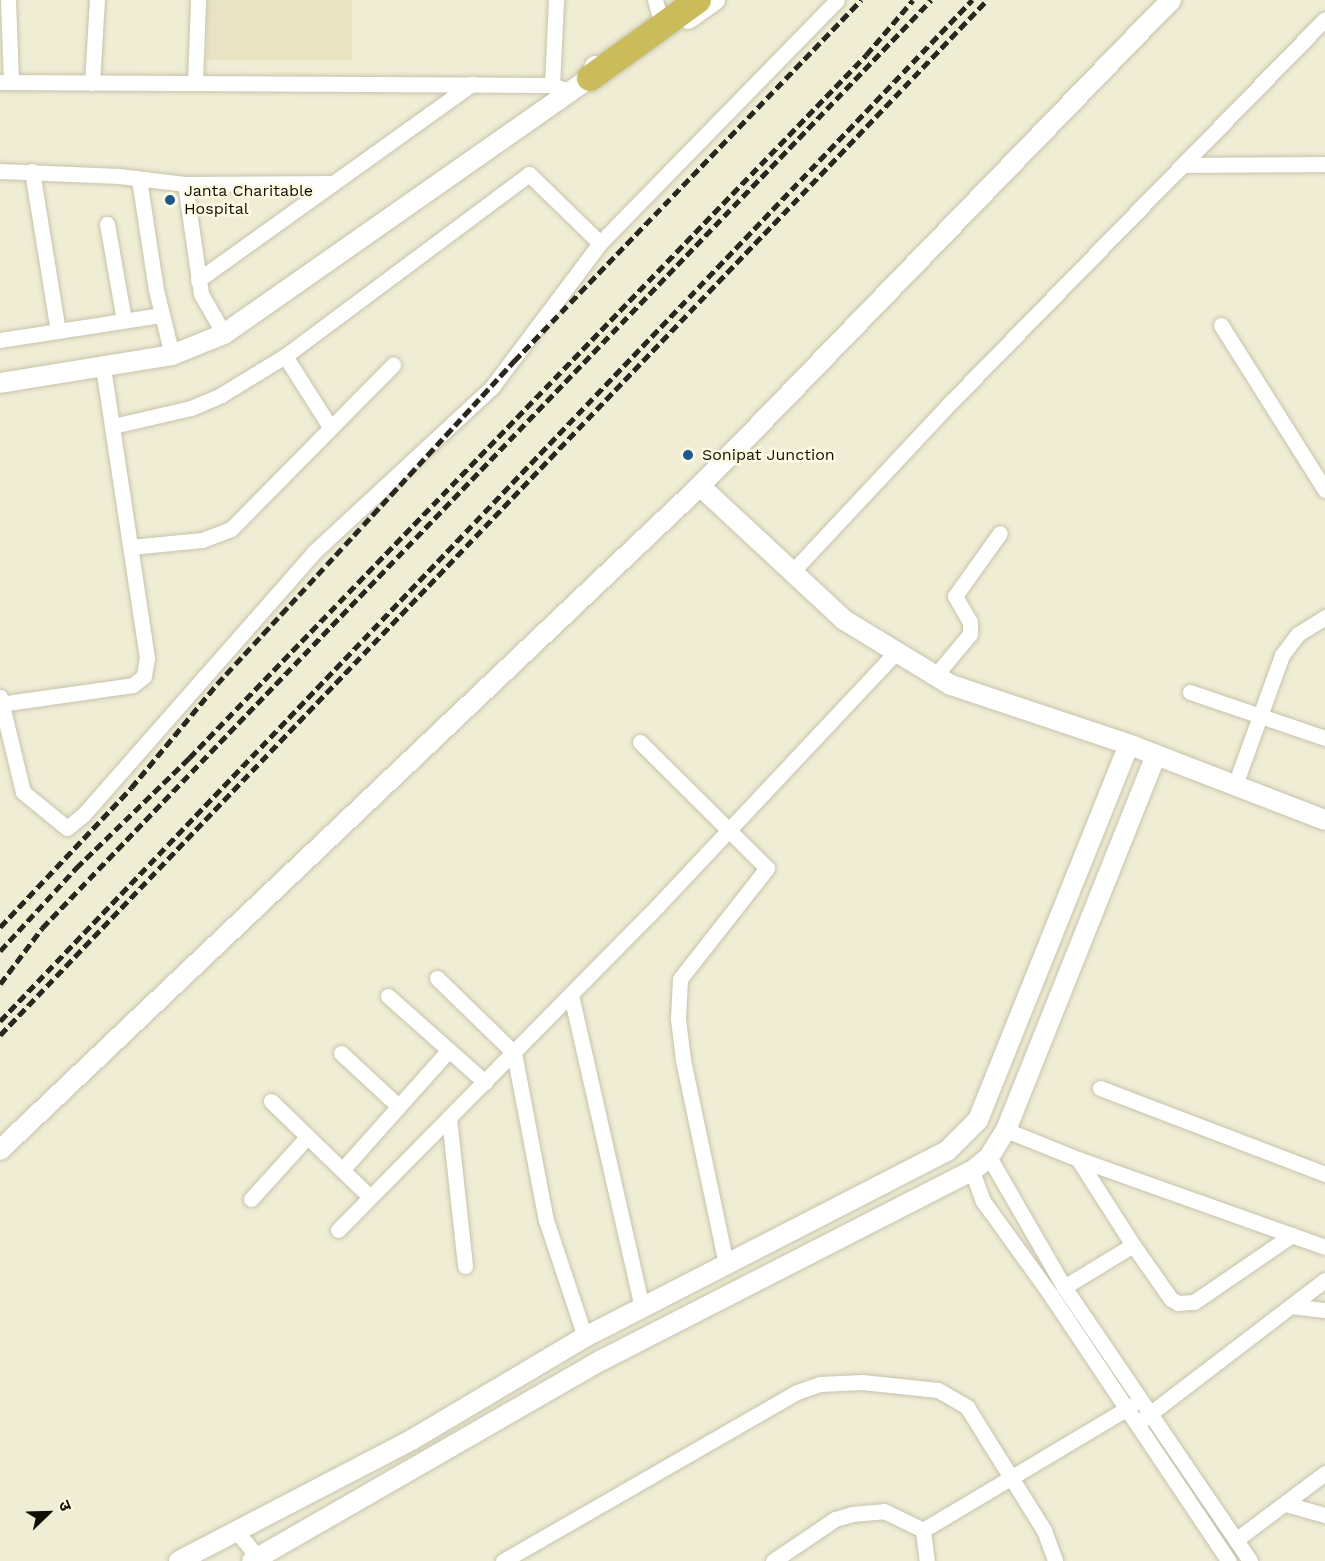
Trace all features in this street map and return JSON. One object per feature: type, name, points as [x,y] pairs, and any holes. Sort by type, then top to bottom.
[{"type":"highway","points":[[581,85],[691,2]]},
{"type":"street","points":[[8,0],[5,82],[552,85],[581,85],[601,79],[715,0]]},
{"type":"street","points":[[92,83],[96,0]]},
{"type":"street","points":[[195,83],[198,0]]},
{"type":"street","points":[[552,85],[556,0]]},
{"type":"street","points":[[103,368],[147,658],[141,681],[0,702],[23,792],[67,828],[84,814],[315,552],[492,387],[600,243],[837,0]]},
{"type":"street","points":[[0,1150],[700,486],[1171,0]]},
{"type":"street","points":[[0,383],[172,355],[224,334],[581,85],[592,68],[658,8],[691,2]]},
{"type":"street","points":[[791,573],[953,400],[1325,19]]},
{"type":"street","points":[[198,280],[472,84]]},
{"type":"street","points":[[1183,165],[1325,164]]},
{"type":"street","points":[[0,171],[32,171],[185,184],[333,183]]},
{"type":"street","points":[[32,171],[58,331]]},
{"type":"street","points":[[113,426],[191,408],[221,395],[285,356],[529,174],[600,243]]},
{"type":"street","points":[[139,179],[161,315],[172,355]]},
{"type":"street","points":[[185,184],[201,294],[224,334]]},
{"type":"street","points":[[107,225],[124,320]]},
{"type":"street","points":[[0,340],[161,315]]},
{"type":"street","points":[[1221,325],[1325,490]]},
{"type":"street","points":[[285,356],[328,425]]},
{"type":"street","points":[[131,547],[202,540],[231,529],[328,425],[393,365]]},
{"type":"street","points":[[700,486],[844,620],[894,654],[934,676],[1324,815]]},
{"type":"street","points":[[934,676],[970,634],[970,622],[955,596],[1000,532]]},
{"type":"street","points":[[1235,785],[1259,716],[1289,642],[1325,617]]},
{"type":"street","points":[[338,1230],[571,995],[894,654]]},
{"type":"street","points":[[1190,692],[1325,738]]},
{"type":"street","points":[[640,742],[764,861],[765,874],[684,969],[680,979],[678,1019],[726,1264]]},
{"type":"street","points":[[179,1561],[238,1533],[413,1439],[585,1337],[947,1151],[968,1132],[1007,1054],[1128,745]]},
{"type":"street","points":[[238,1533],[258,1560],[602,1360],[972,1171],[989,1156],[1006,1130],[1156,755]]},
{"type":"street","points":[[437,978],[514,1053],[546,1220],[585,1337]]},
{"type":"street","points":[[571,995],[642,1307]]},
{"type":"street","points":[[388,996],[447,1052],[485,1082]]},
{"type":"street","points":[[342,1170],[447,1052]]},
{"type":"street","points":[[341,1053],[398,1106]]},
{"type":"street","points":[[1100,1088],[1325,1174]]},
{"type":"street","points":[[271,1101],[370,1197]]},
{"type":"street","points":[[449,1118],[465,1266]]},
{"type":"street","points":[[1006,1130],[1078,1159],[1325,1246]]},
{"type":"street","points":[[251,1199],[307,1137]]},
{"type":"street","points":[[989,1156],[1064,1287],[1250,1561]]},
{"type":"street","points":[[1078,1159],[1171,1299],[1187,1305],[1292,1235]]},
{"type":"street","points":[[972,1171],[983,1201],[1050,1294],[1125,1410],[1229,1561]]},
{"type":"street","points":[[1064,1287],[1133,1245]]},
{"type":"street","points":[[1136,1424],[1325,1280]]},
{"type":"street","points":[[1291,1306],[1325,1310]]},
{"type":"street","points":[[502,1561],[797,1392],[820,1384],[862,1382],[938,1390],[954,1397],[967,1407],[1044,1530],[1055,1561]]},
{"type":"street","points":[[922,1530],[1140,1400]]},
{"type":"street","points":[[1237,1539],[1325,1473]]},
{"type":"street","points":[[1286,1504],[1325,1515]]},
{"type":"street","points":[[773,1561],[835,1519],[852,1514],[884,1511],[922,1530]]},
{"type":"street","points":[[922,1530],[927,1561]]},
{"type":"shaded area","points":[[207,0],[352,0],[352,60],[207,60]]},
{"type":"railway","points":[[0,927],[131,788],[217,684],[514,361],[861,0]]},
{"type":"railway","points":[[0,951],[76,868],[189,758],[866,55],[913,0]]},
{"type":"railway","points":[[0,984],[42,928],[931,0]]},
{"type":"railway","points":[[0,1021],[972,0]]},
{"type":"railway","points":[[0,1035],[987,0]]},
{"type":"place","name":"Janta Charitable Hospital","points":[[170,200]]},
{"type":"place","name":"Sonipat Junction","points":[[688,455]]}]
